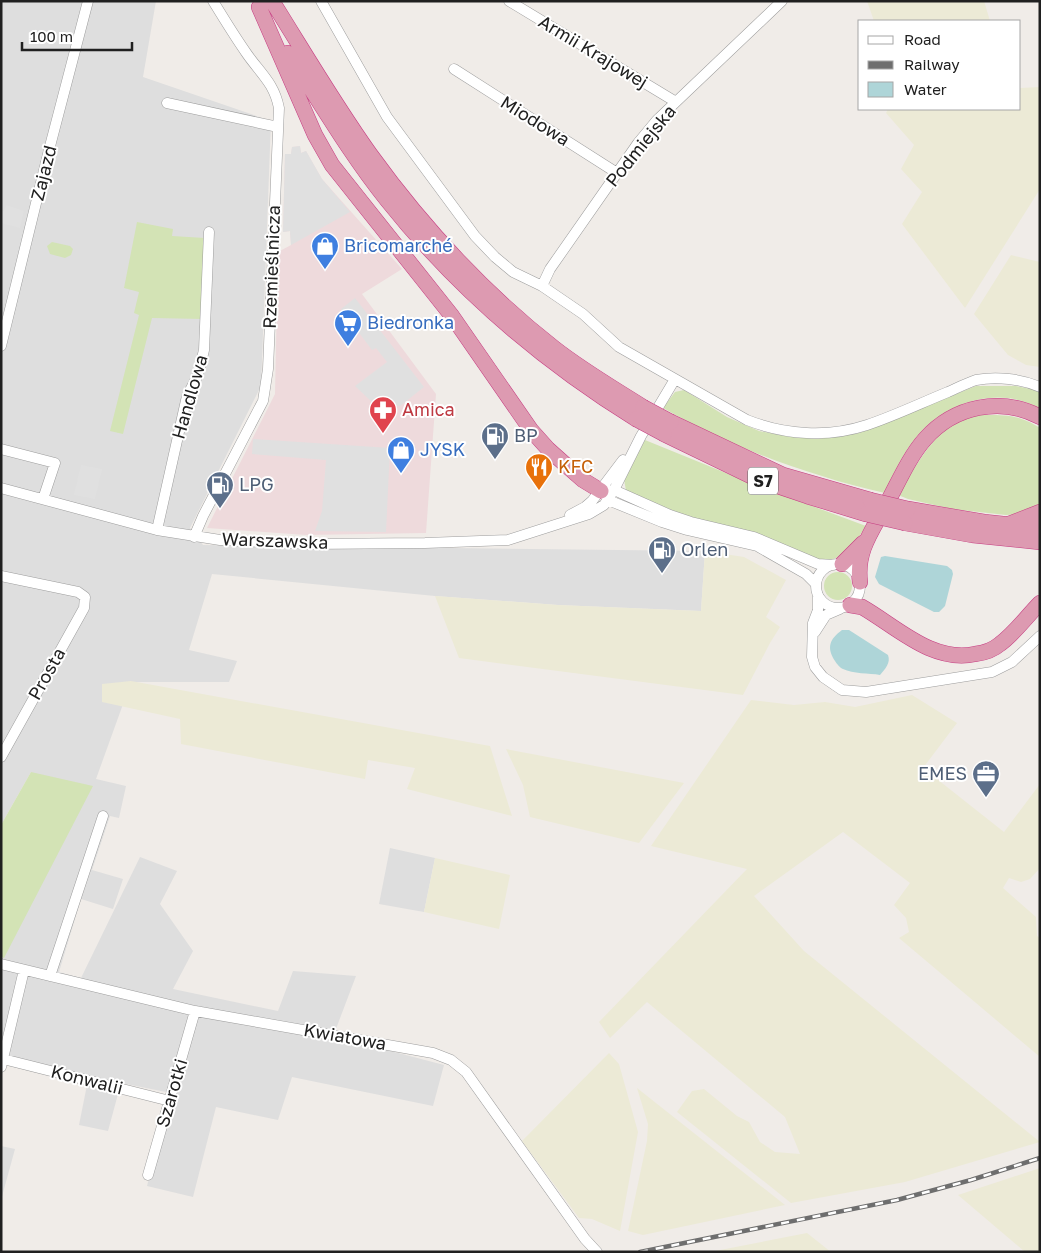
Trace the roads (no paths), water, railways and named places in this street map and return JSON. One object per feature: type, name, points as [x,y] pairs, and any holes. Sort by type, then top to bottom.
[{"type":"highway","name":"S7","points":[[262,3],[370,154],[400,193],[456,258],[527,326],[556,350],[603,382],[640,413],[667,428],[868,507],[907,516],[963,534],[1040,542]]},
{"type":"highway","points":[[262,3],[315,134],[332,165],[442,302],[531,430],[548,449],[583,480],[608,494]]},
{"type":"highway","points":[[860,582],[860,557],[913,456],[924,440],[947,419],[970,409],[996,406],[1020,409],[1040,417]]},
{"type":"highway","points":[[1005,525],[1040,512]]},
{"type":"highway","name":"S7","points":[[907,516],[944,516],[1040,528]]},
{"type":"highway","points":[[837,565],[852,555],[871,534]]},
{"type":"highway","points":[[845,607],[862,607],[925,647],[945,654],[966,656],[988,652],[1000,645],[1040,603]]},
{"type":"street","name":"Zajazd","points":[[1,346],[88,1]]},
{"type":"street","name":"Rzemieślnicza","points":[[194,537],[263,401],[268,369],[279,108],[274,90],[240,45],[213,1]]},
{"type":"street","points":[[321,1],[387,117],[475,236],[495,257],[513,272],[542,286],[583,314],[618,347],[747,420],[766,428],[806,433],[828,433],[866,426],[976,380],[1004,379],[1022,381],[1040,387]]},
{"type":"street","name":"Armii Krajowej","points":[[509,1],[676,102]]},
{"type":"street","name":"Podmiejska","points":[[542,286],[550,269],[617,173],[657,120],[782,1]]},
{"type":"street","name":"Miodowa","points":[[454,69],[617,173]]},
{"type":"street","points":[[167,103],[278,127]]},
{"type":"street","name":"Handlowa","points":[[157,530],[187,396],[198,375],[204,350],[209,232]]},
{"type":"street","name":"Warszawska","points":[[1,488],[157,530],[194,537],[246,542],[308,544],[508,540],[552,526],[608,494],[675,379]]},
{"type":"street","points":[[1,450],[55,463],[43,499]]},
{"type":"street","points":[[608,494],[691,522],[754,537],[818,564],[837,565],[854,570],[860,582],[859,596],[845,607],[826,615],[812,637]]},
{"type":"street","points":[[608,494],[655,519],[679,528],[757,546],[806,574],[816,584],[818,595],[818,610],[813,623],[812,657],[823,677],[842,690],[866,692],[992,672],[1012,662],[1040,636]]},
{"type":"street","points":[[816,584],[822,572],[837,565]]},
{"type":"street","name":"Prosta","points":[[1,576],[78,592],[85,598],[84,608],[1,757]]},
{"type":"street","points":[[818,595],[827,605],[845,607]]},
{"type":"street","points":[[50,976],[103,816]]},
{"type":"street","name":"Kwiatowa","points":[[1,964],[195,1011],[433,1053],[451,1060],[466,1072],[585,1239],[597,1252]]},
{"type":"street","points":[[2,1063],[24,970]]},
{"type":"street","name":"Szarotki","points":[[148,1175],[195,1011]]},
{"type":"street","name":"Konwalii","points":[[2,1063],[170,1101]]},
{"type":"water","points":[[885,556],[947,566],[952,570],[953,574],[945,606],[939,612],[934,612],[879,584],[875,577],[881,557]]},
{"type":"water","points":[[842,630],[849,630],[888,655],[886,668],[880,675],[851,672],[838,665],[832,656],[830,647],[832,640]]},
{"type":"railway","points":[[640,1252],[897,1200],[971,1180],[1040,1158]]},
{"type":"place","name":"Bricomarché","points":[[325,270]]},
{"type":"place","name":"Biedronka","points":[[348,347]]},
{"type":"place","name":"Amica","points":[[383,434]]},
{"type":"place","name":"BP","points":[[495,460]]},
{"type":"place","name":"JYSK","points":[[401,474]]},
{"type":"place","name":"KFC","points":[[539,491]]},
{"type":"place","name":"LPG","points":[[220,509]]},
{"type":"place","name":"Orlen","points":[[662,574]]},
{"type":"place","name":"EMES","points":[[986,798]]}]
